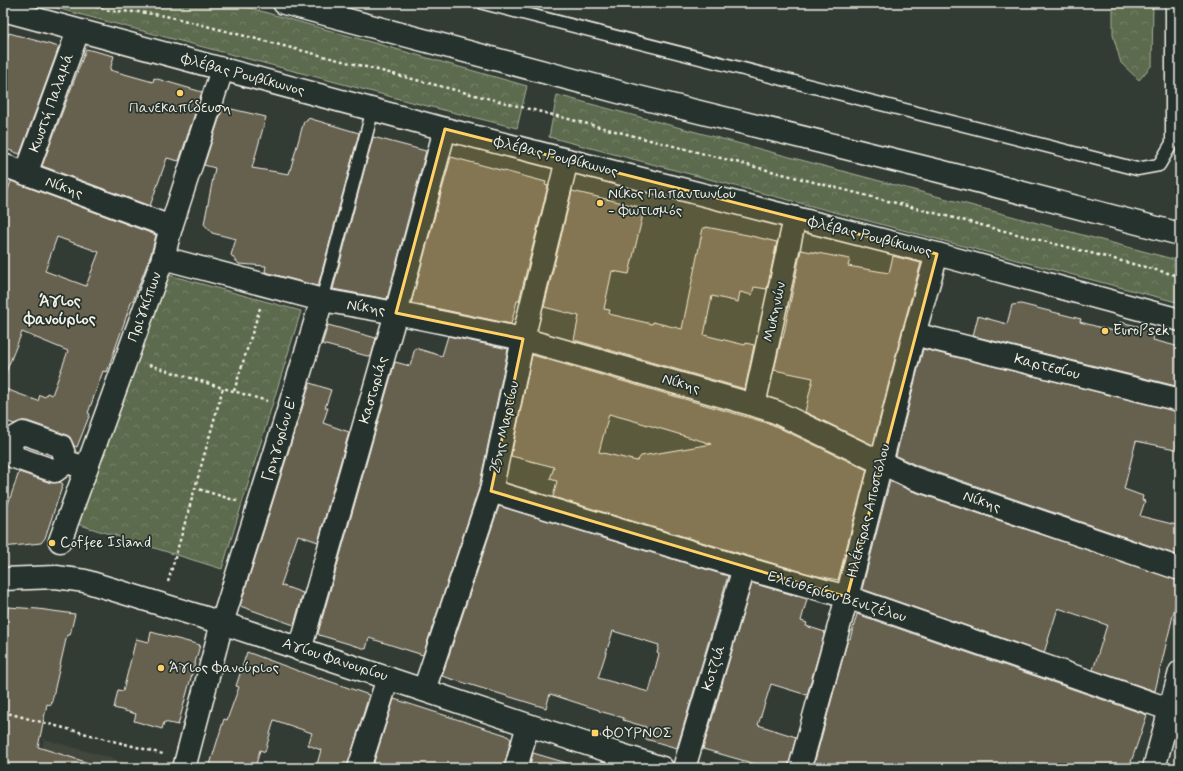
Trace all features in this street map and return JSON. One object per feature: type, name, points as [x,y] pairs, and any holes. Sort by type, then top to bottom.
[{"type":"street","points":[[284,3],[634,96],[939,171],[1180,234]]},
{"type":"street","name":"Φλέβας Ρουβίκωνος","points":[[3,10],[222,70],[937,254],[1180,320]]},
{"type":"street","name":"Κωστή Παλαμά","points":[[10,170],[78,31]]},
{"type":"street","name":"Πριγκίπων","points":[[60,541],[77,465],[126,358],[163,258],[171,228],[222,70]]},
{"type":"street","name":"Καστοριάς","points":[[300,650],[396,313],[445,128]]},
{"type":"street","name":"25ης Μαρτίου","points":[[424,690],[491,492],[523,339],[567,160]]},
{"type":"street","name":"Νίκης","points":[[10,170],[171,228]]},
{"type":"street","name":"Μυκηνών","points":[[754,405],[795,218]]},
{"type":"street","name":"Ηλέκτρας Αποστόλου","points":[[800,768],[847,597],[914,334],[937,254]]},
{"type":"street","name":"Νίκης","points":[[163,258],[322,300],[396,313],[523,339],[754,405],[776,412],[913,478],[1180,569]]},
{"type":"street","name":"Γρηγορίου Ε'","points":[[185,764],[222,623],[322,300]]},
{"type":"street","name":"Καρτεσίου","points":[[914,334],[1180,400]]},
{"type":"street","points":[[6,440],[14,457],[55,471],[77,465]]},
{"type":"street","name":"Ελευθερίου Βενιζέλου","points":[[491,492],[744,568],[847,597],[1175,711]]},
{"type":"street","name":"Κοτζιά","points":[[684,768],[744,568]]},
{"type":"street","name":"Αγίου Φανουρίου","points":[[3,579],[56,577],[85,581],[222,623],[300,650],[662,768]]},
{"type":"street","points":[[1154,768],[1175,711],[1180,672]]},
{"type":"street","points":[[359,768],[388,678]]},
{"type":"street","points":[[516,768],[528,725]]},
{"type":"lane","points":[[483,3],[1137,169],[1159,164],[1172,143],[1172,3]]},
{"type":"lane","name":"Γρηγορίου Ε'","points":[[322,300],[373,109]]},
{"type":"path","points":[[84,3],[110,11],[140,12],[171,17],[1180,276]]},
{"type":"path","points":[[234,391],[267,286]]},
{"type":"path","points":[[126,358],[289,408]]},
{"type":"path","points":[[162,604],[223,388]]},
{"type":"path","points":[[195,488],[258,508]]},
{"type":"path","points":[[3,712],[185,764]]},
{"type":"highlighted area","points":[[445,129],[937,254],[847,597],[491,491],[523,339],[396,313]]},
{"type":"shaded area","points":[[44,739],[145,768],[38,768]]},
{"type":"green space","points":[[37,3],[232,3],[527,86],[517,128],[407,101]]},
{"type":"green space","points":[[1113,3],[1153,3],[1152,65],[1139,80],[1121,63],[1113,35]]},
{"type":"green space","points":[[557,95],[1180,261],[1180,303],[549,137]]},
{"type":"green space","points":[[165,274],[301,311],[222,569],[74,523]]},
{"type":"building","points":[[9,33],[59,47],[20,154],[3,148],[3,47]]},
{"type":"building","points":[[86,49],[114,56],[110,70],[153,82],[154,78],[202,92],[179,161],[167,158],[150,206],[42,166]]},
{"type":"building","points":[[223,107],[266,117],[252,168],[289,174],[304,121],[307,121],[308,118],[359,133],[318,286],[265,272],[266,266],[239,264],[231,255],[236,239],[212,233],[204,224],[215,168],[204,165]]},
{"type":"building","points":[[373,137],[426,151],[387,299],[333,289]]},
{"type":"building","points":[[451,157],[546,182],[545,185],[548,186],[519,301],[517,301],[511,324],[411,303]]},
{"type":"building","points":[[11,181],[156,235],[151,254],[133,301],[132,300],[107,372],[103,371],[88,413],[90,414],[77,447],[74,446],[70,437],[65,434],[27,421],[14,424],[3,420],[3,388],[38,401],[40,395],[45,397],[47,393],[52,395],[68,351],[22,332],[4,377],[3,376],[3,204]],"holes":[[[57,237],[99,252],[86,286],[45,271]]]},
{"type":"building","points":[[572,191],[640,207],[640,209],[644,210],[629,274],[612,271],[604,309],[610,310],[609,314],[682,329],[703,228],[706,227],[777,242],[767,289],[754,287],[752,295],[740,292],[738,302],[712,296],[704,335],[745,345],[746,343],[754,345],[745,389],[574,340],[579,316],[544,307]]},
{"type":"building","points":[[801,250],[850,259],[848,266],[889,273],[893,256],[921,263],[873,445],[805,412],[813,378],[774,370],[782,337],[783,338]]},
{"type":"building","points":[[1021,304],[1081,319],[1080,322],[1117,332],[1120,322],[1155,330],[1153,340],[1180,347],[1180,387],[973,336],[978,316],[1007,324],[1012,305]]},
{"type":"building","points":[[328,325],[376,338],[371,357],[322,344]]},
{"type":"building","points":[[448,336],[508,349],[479,488],[423,655],[369,638],[366,649],[319,635],[318,633],[395,362],[410,366],[415,348],[442,356]]},
{"type":"building","points":[[923,349],[1180,412],[1180,450],[1136,441],[1124,489],[1143,496],[1142,500],[1145,501],[1140,516],[1180,526],[1180,556],[918,466],[896,456]]},
{"type":"building","points":[[532,355],[771,424],[867,470],[838,580],[813,575],[553,497],[557,481],[550,479],[554,467],[511,456]],"holes":[[[609,414],[712,444],[641,456],[637,461],[599,452]]]},
{"type":"building","points":[[310,383],[331,390],[325,408],[328,408],[323,423],[349,432],[318,542],[298,535],[281,585],[303,593],[294,625],[240,606]]},
{"type":"building","points":[[19,472],[51,483],[60,482],[63,484],[45,538],[41,543],[3,547],[3,508],[7,507]]},
{"type":"building","points":[[890,481],[909,490],[1180,581],[1155,691],[1093,670],[1107,625],[1058,608],[1044,653],[862,589]]},
{"type":"building","points":[[499,506],[728,576],[677,748],[642,738],[646,727],[623,720],[624,718],[550,694],[546,708],[442,676]],"holes":[[[613,631],[659,645],[657,653],[659,654],[649,692],[598,678]]]},
{"type":"building","points":[[752,583],[807,599],[801,621],[807,623],[806,626],[825,632],[807,695],[771,684],[758,725],[796,737],[788,768],[769,768],[703,749]]},
{"type":"building","points":[[8,607],[75,614],[70,635],[67,635],[51,705],[47,704],[38,747],[92,764],[91,768],[3,768],[3,637]]},
{"type":"building","points":[[857,614],[1147,715],[1129,768],[813,768],[848,639],[850,639]]},
{"type":"building","name":"Άγιος Φανούριος","points":[[151,632],[200,645],[178,725],[164,722],[162,729],[134,721],[136,714],[114,708],[118,690],[123,691],[136,639],[149,642]]},
{"type":"building","points":[[247,652],[369,695],[347,768],[316,768],[321,750],[308,745],[312,733],[274,720],[265,752],[260,750],[255,768],[209,768],[224,719],[227,720],[239,687],[236,686]]},
{"type":"building","points":[[394,699],[506,735],[511,739],[504,768],[372,768]]},
{"type":"building","points":[[533,753],[567,763],[566,768],[529,768]]},
{"type":"place","name":"Πανεκαπίδευση","points":[[180,93]]},
{"type":"place","name":"Νίκος Παπαντωνίου - Φωτισμός","points":[[600,203]]},
{"type":"place","name":"EuroPsek","points":[[1105,331]]},
{"type":"place","name":"Coffee Island","points":[[52,543]]},
{"type":"place","name":"Άγιος Φανούριος","points":[[161,668]]},
{"type":"place","name":"ΦΟΥΡΝΟΣ","points":[[595,733]]},
{"type":"district","name":"Άγιος Φανούριος","points":[[60,310]]}]
